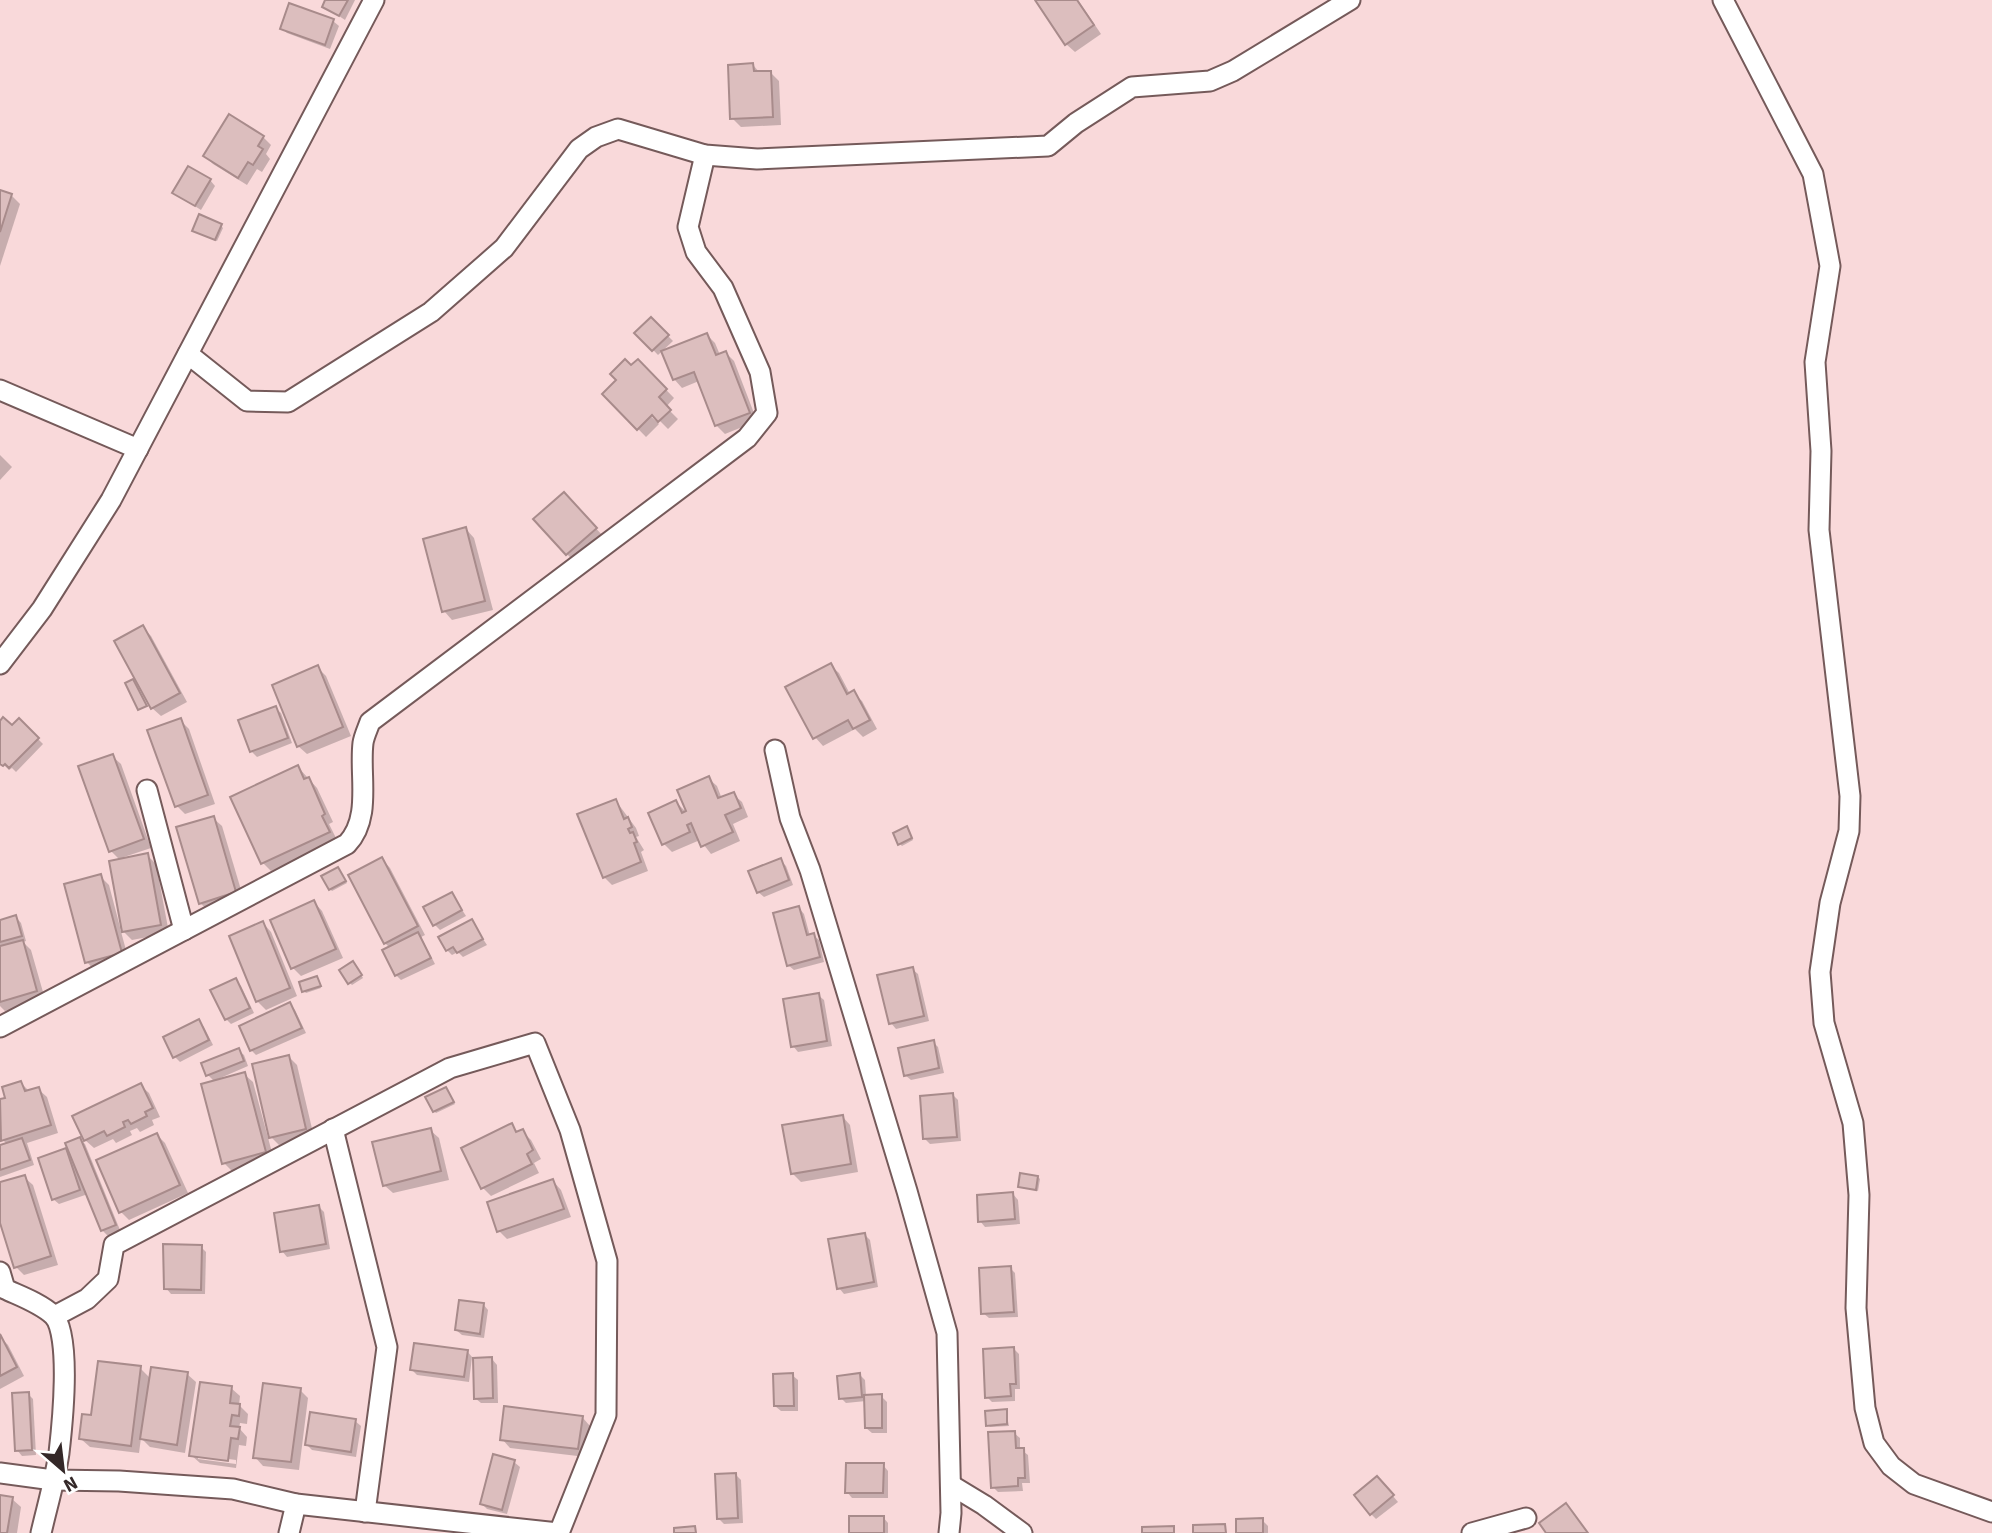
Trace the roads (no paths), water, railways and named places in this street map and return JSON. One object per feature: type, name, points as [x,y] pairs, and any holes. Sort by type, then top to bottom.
[{"type":"street","points":[[0,664],[42,610],[111,500],[374,0]]},
{"type":"street","points":[[188,354],[247,401],[288,402],[431,312],[504,248],[579,149],[596,137],[618,130],[705,155],[757,159],[1048,146],[1076,123],[1132,87],[1210,80],[1233,71],[1350,0]]},
{"type":"street","points":[[1723,0],[1813,174],[1830,266],[1815,362],[1821,451],[1819,530],[1850,796],[1849,831],[1830,903],[1820,972],[1824,1023],[1853,1123],[1859,1195],[1856,1308],[1865,1408],[1874,1443],[1891,1466],[1914,1484],[1992,1512]]},
{"type":"street","points":[[0,1027],[347,844],[356,834],[362,809],[363,741],[370,722],[747,438],[767,413],[760,372],[723,288],[696,252],[688,227],[705,155]]},
{"type":"street","points":[[0,390],[138,449]]},
{"type":"street","points":[[775,750],[790,818],[810,870],[947,1333],[951,1485],[949,1533]]},
{"type":"street","points":[[147,790],[184,930]]},
{"type":"street","points":[[0,1473],[52,1480],[119,1481],[233,1489],[296,1504],[558,1533],[606,1415],[607,1261],[570,1130],[535,1043],[450,1068],[114,1245],[108,1279],[87,1299],[55,1316]]},
{"type":"street","points":[[333,1129],[387,1347],[365,1512]]},
{"type":"street","points":[[2,1284],[55,1316],[62,1338],[65,1364],[58,1454],[41,1533]]},
{"type":"street","points":[[951,1485],[1016,1531]]},
{"type":"street","points":[[289,1533],[296,1504]]},
{"type":"street","points":[[1472,1533],[1526,1518]]}]
